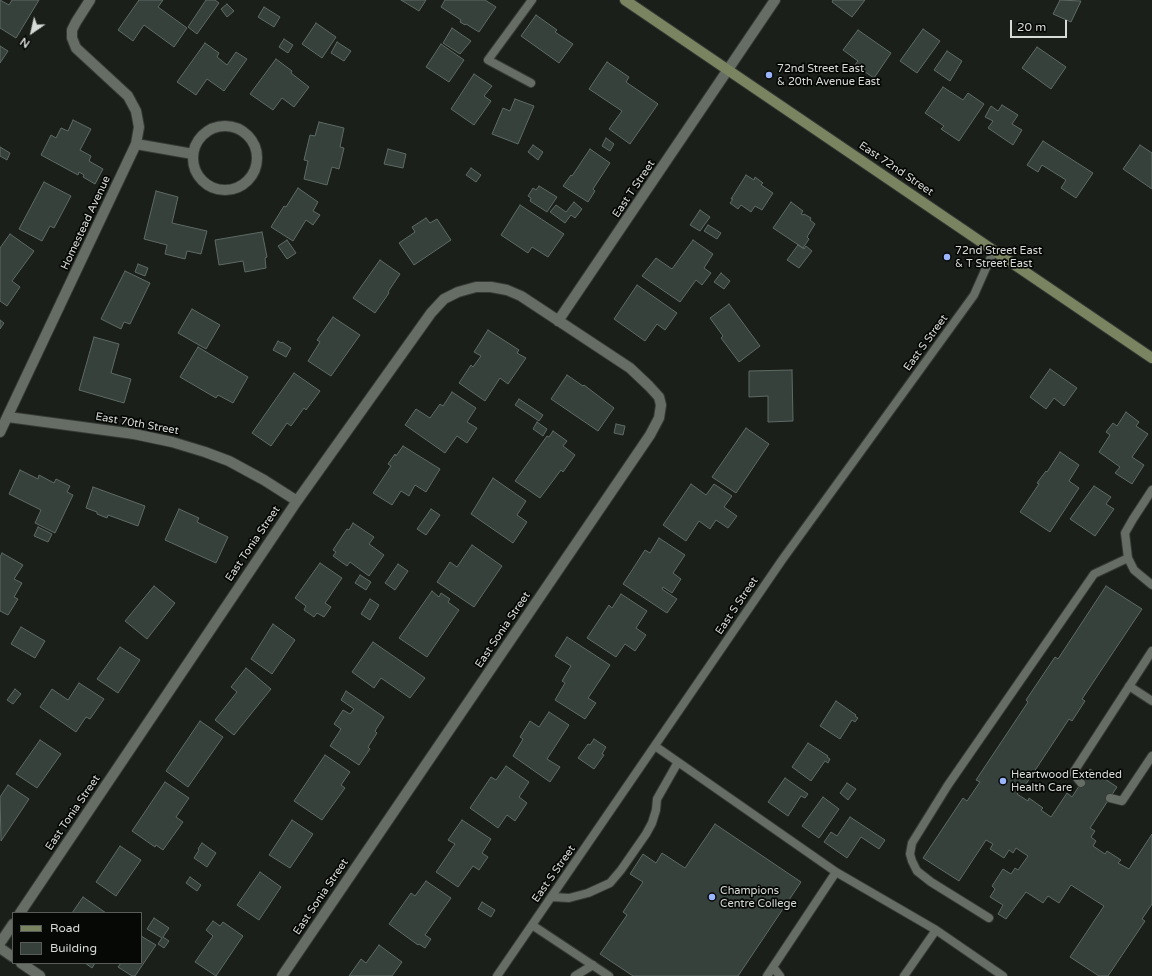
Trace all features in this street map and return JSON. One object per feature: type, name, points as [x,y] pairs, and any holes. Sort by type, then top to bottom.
[{"type":"main road","name":"East 72nd Street","points":[[625,0],[1152,358]]},
{"type":"street","name":"Homestead Avenue","points":[[0,432],[136,144],[140,128],[136,111],[128,96],[76,48],[72,38],[72,30],[90,0]]},
{"type":"street","name":"East T Street","points":[[558,321],[776,0]]},
{"type":"street","points":[[220,126],[234,127],[242,130],[252,140],[257,153],[257,162],[255,171],[250,179],[243,185],[230,190],[216,189],[208,186],[200,180],[194,168],[193,154],[195,145],[200,137],[207,131],[220,126]]},
{"type":"street","points":[[136,144],[193,154]]},
{"type":"street","name":"East Tonia Street","points":[[21,912],[297,501],[431,313],[444,299],[458,292],[476,287],[491,287],[507,290],[521,296],[558,321]]},
{"type":"street","name":"East Sonia Street","points":[[282,976],[650,435],[659,418],[661,405],[659,397],[649,386],[630,368],[558,321]]},
{"type":"street","name":"East 70th Street","points":[[8,417],[134,434],[172,442],[228,461],[264,480],[297,501]]},
{"type":"street","points":[[0,943],[12,925]]},
{"type":"street","points":[[0,948],[12,956]]},
{"type":"street","points":[[22,964],[40,976]]},
{"type":"lane","points":[[531,83],[488,60],[532,0]]},
{"type":"lane","name":"East S Street","points":[[497,976],[782,560],[974,295],[994,250]]},
{"type":"lane","points":[[1152,490],[1125,533],[1128,558],[1134,570],[1152,585]]},
{"type":"lane","points":[[989,918],[931,882],[918,871],[910,854],[912,844],[948,785],[1094,574],[1128,558]]},
{"type":"lane","points":[[1081,782],[1073,774],[1152,650]]},
{"type":"lane","points":[[1129,686],[1152,701]]},
{"type":"lane","points":[[654,746],[836,872],[936,930],[1003,976]]},
{"type":"lane","points":[[1110,798],[1122,801],[1152,756]]},
{"type":"lane","points":[[552,896],[569,898],[588,893],[610,882],[621,870],[646,834],[652,823],[656,810],[657,799],[678,762]]},
{"type":"lane","points":[[767,976],[836,872]]},
{"type":"lane","points":[[532,925],[609,976]]},
{"type":"lane","points":[[904,976],[936,930]]},
{"type":"lane","points":[[576,976],[593,965]]},
{"type":"lane","points":[[773,967],[780,976]]},
{"type":"building","points":[[0,0],[9,5],[12,0],[39,0],[16,38],[0,28]]},
{"type":"building","points":[[139,0],[163,0],[158,7],[187,28],[174,47],[144,25],[133,41],[118,30]]},
{"type":"building","points":[[206,0],[215,0],[219,3],[197,34],[188,27]]},
{"type":"building","points":[[401,0],[426,0],[419,11]]},
{"type":"building","points":[[445,0],[485,0],[496,7],[479,32],[460,22],[461,20],[441,7]]},
{"type":"building","points":[[833,0],[865,0],[852,17],[832,2]]},
{"type":"building","points":[[1060,0],[1081,1],[1071,22],[1053,14]]},
{"type":"building","points":[[227,4],[234,11],[227,17],[221,9]]},
{"type":"building","points":[[264,7],[280,17],[274,27],[258,17]]},
{"type":"building","points":[[536,15],[557,30],[555,32],[573,44],[559,63],[521,36]]},
{"type":"building","points":[[316,23],[336,37],[322,58],[302,44]]},
{"type":"building","points":[[452,28],[471,41],[460,54],[443,43]]},
{"type":"building","points":[[923,29],[940,41],[917,73],[900,61]]},
{"type":"building","points":[[858,30],[891,53],[874,78],[855,65],[858,61],[843,50]]},
{"type":"building","points":[[284,39],[293,45],[288,53],[279,47]]},
{"type":"building","points":[[337,42],[351,51],[344,61],[331,53]]},
{"type":"building","points":[[205,43],[219,53],[217,57],[227,65],[236,52],[247,59],[224,91],[207,79],[196,95],[177,82]]},
{"type":"building","points":[[441,44],[464,60],[449,82],[426,67]]},
{"type":"building","points":[[0,46],[8,51],[0,63]]},
{"type":"building","points":[[1037,47],[1066,67],[1051,89],[1022,68]]},
{"type":"building","points":[[947,51],[962,61],[950,81],[934,70]]},
{"type":"building","points":[[276,59],[292,71],[291,73],[309,87],[294,107],[282,98],[273,110],[250,94]]},
{"type":"building","points":[[607,62],[629,77],[626,82],[658,104],[630,144],[609,129],[622,111],[589,89]]},
{"type":"building","points":[[474,74],[492,86],[484,96],[491,101],[474,125],[451,109]]},
{"type":"building","points":[[943,87],[963,100],[968,93],[984,104],[959,141],[941,129],[944,126],[925,113]]},
{"type":"building","points":[[515,99],[534,106],[518,144],[492,134],[503,108],[510,111]]},
{"type":"building","points":[[1002,105],[1018,115],[1012,124],[1022,130],[1013,145],[988,128],[993,121],[985,117],[991,106],[998,111]]},
{"type":"building","points":[[73,120],[91,129],[80,150],[91,156],[89,161],[103,169],[95,184],[83,177],[84,175],[79,172],[78,175],[41,155],[51,135],[56,138],[61,128],[68,131]]},
{"type":"building","points":[[319,122],[344,128],[340,147],[344,148],[339,169],[332,167],[327,185],[304,179],[308,161],[304,160],[310,135],[315,136]]},
{"type":"building","points":[[606,138],[614,144],[610,151],[602,146]]},
{"type":"building","points":[[1043,141],[1093,173],[1076,198],[1061,188],[1066,180],[1042,165],[1038,172],[1027,165]]},
{"type":"building","points":[[533,145],[543,152],[538,160],[528,152]]},
{"type":"building","points":[[1140,145],[1152,153],[1152,189],[1123,169]]},
{"type":"building","points":[[0,147],[10,153],[7,160],[0,156]]},
{"type":"building","points":[[388,149],[406,154],[403,168],[384,164]]},
{"type":"building","points":[[590,149],[610,163],[593,189],[595,191],[588,202],[563,186],[571,175],[572,176]]},
{"type":"building","points":[[471,168],[481,175],[476,182],[466,175]]},
{"type":"building","points":[[746,175],[754,180],[755,177],[763,183],[761,185],[773,193],[762,210],[755,206],[751,212],[741,205],[738,209],[730,203]]},
{"type":"building","points":[[44,182],[71,196],[54,228],[50,226],[42,241],[19,229]]},
{"type":"building","points":[[539,186],[557,197],[547,212],[530,201],[531,198],[528,196],[533,188],[536,190]]},
{"type":"building","points":[[298,188],[318,202],[313,211],[320,215],[313,225],[306,220],[293,241],[271,227],[284,206],[286,207]]},
{"type":"building","points":[[156,191],[178,197],[172,223],[207,231],[201,254],[187,251],[185,259],[165,254],[167,245],[144,239]]},
{"type":"building","points":[[574,202],[582,209],[575,218],[571,215],[565,223],[550,212],[556,205],[566,212]]},
{"type":"building","points":[[791,202],[803,211],[801,214],[811,218],[810,220],[815,224],[807,237],[809,239],[803,248],[773,228]]},
{"type":"building","points":[[520,205],[564,234],[548,257],[532,247],[528,253],[501,235]]},
{"type":"building","points":[[700,210],[710,217],[700,231],[690,225]]},
{"type":"building","points":[[426,218],[430,223],[437,219],[451,240],[414,265],[399,243],[415,232],[412,227]]},
{"type":"building","points":[[708,225],[721,233],[717,239],[704,231]]},
{"type":"building","points":[[262,232],[267,257],[265,258],[266,268],[245,272],[243,261],[219,265],[215,240]]},
{"type":"building","points":[[10,234],[34,251],[12,281],[20,287],[7,306],[0,301],[0,248]]},
{"type":"building","points":[[287,240],[296,253],[287,259],[278,246]]},
{"type":"building","points":[[693,240],[713,254],[704,268],[711,273],[702,285],[696,280],[680,302],[642,276],[656,258],[672,269]]},
{"type":"building","points":[[798,245],[804,249],[806,246],[812,251],[799,268],[787,260]]},
{"type":"building","points":[[380,260],[400,274],[375,313],[353,298]]},
{"type":"building","points":[[138,264],[148,268],[145,276],[135,272]]},
{"type":"building","points":[[125,271],[150,283],[130,324],[124,322],[121,329],[101,319]]},
{"type":"building","points":[[721,273],[730,281],[724,289],[714,282]]},
{"type":"building","points":[[637,285],[677,313],[665,330],[657,324],[645,341],[614,319]]},
{"type":"building","points":[[729,304],[760,346],[739,362],[721,338],[723,336],[710,318]]},
{"type":"building","points":[[192,309],[220,325],[206,349],[178,333]]},
{"type":"building","points":[[333,317],[360,335],[331,376],[308,361],[320,342],[317,340]]},
{"type":"building","points":[[0,320],[4,323],[0,329]]},
{"type":"building","points":[[488,330],[519,350],[517,353],[526,358],[508,384],[500,378],[485,401],[459,383],[471,365],[473,367],[481,356],[474,352]]},
{"type":"building","points":[[94,337],[119,344],[111,373],[131,379],[124,403],[79,390]]},
{"type":"building","points":[[278,341],[291,348],[286,357],[273,350]]},
{"type":"building","points":[[198,347],[248,377],[233,403],[218,395],[216,398],[180,377]]},
{"type":"building","points":[[1050,369],[1077,388],[1064,406],[1054,398],[1046,409],[1030,397]]},
{"type":"building","points":[[792,370],[793,421],[768,422],[768,396],[749,397],[749,371]]},
{"type":"building","points":[[294,373],[320,391],[306,410],[304,408],[291,426],[287,423],[271,446],[252,433]]},
{"type":"building","points":[[567,375],[583,386],[584,385],[614,408],[598,431],[551,399]]},
{"type":"building","points":[[452,392],[476,408],[467,422],[477,428],[467,443],[457,436],[445,453],[405,425],[416,409],[430,418],[440,404],[443,406]]},
{"type":"building","points":[[519,399],[543,415],[539,421],[515,405]]},
{"type":"building","points":[[1126,412],[1139,422],[1136,426],[1148,434],[1132,457],[1144,465],[1132,484],[1115,473],[1120,467],[1099,452],[1110,435],[1106,432],[1113,423],[1117,426]]},
{"type":"building","points":[[537,422],[547,429],[543,436],[533,429]]},
{"type":"building","points":[[616,424],[625,426],[623,435],[614,433]]},
{"type":"building","points":[[746,428],[769,444],[736,493],[712,477]]},
{"type":"building","points":[[553,431],[567,441],[563,446],[575,455],[563,472],[561,470],[540,498],[515,481],[547,436],[549,437]]},
{"type":"building","points":[[403,446],[440,469],[426,492],[415,485],[409,496],[401,491],[392,505],[373,493],[391,466],[388,464]]},
{"type":"building","points":[[1060,452],[1079,465],[1069,481],[1079,488],[1050,532],[1020,512],[1039,484],[1037,483],[1046,471],[1047,472]]},
{"type":"building","points":[[20,470],[38,479],[39,475],[54,483],[56,479],[70,486],[67,492],[73,495],[55,533],[35,523],[41,510],[9,494]]},
{"type":"building","points":[[493,478],[526,501],[517,515],[527,522],[513,543],[471,514]]},
{"type":"building","points":[[691,484],[706,495],[714,484],[732,496],[724,507],[737,516],[728,528],[716,520],[710,529],[699,521],[686,541],[663,525]]},
{"type":"building","points":[[1094,486],[1111,497],[1106,504],[1114,509],[1095,536],[1070,519]]},
{"type":"building","points":[[93,487],[145,506],[138,526],[108,515],[107,518],[86,508]]},
{"type":"building","points":[[179,509],[199,518],[197,522],[228,537],[216,563],[165,540]]},
{"type":"building","points":[[431,509],[440,515],[426,535],[417,529]]},
{"type":"building","points":[[353,523],[374,537],[369,544],[384,555],[369,576],[350,562],[347,566],[333,556],[336,552],[333,550],[347,529],[349,530]]},
{"type":"building","points":[[38,527],[52,534],[48,542],[34,536]]},
{"type":"building","points":[[659,538],[685,555],[673,573],[681,579],[672,593],[663,587],[662,589],[677,599],[667,613],[623,584],[645,550],[650,553]]},
{"type":"building","points":[[472,545],[502,566],[474,607],[437,582],[450,562],[457,567]]},
{"type":"building","points":[[2,553],[23,565],[14,579],[22,583],[14,597],[18,599],[8,615],[0,611],[0,557]]},
{"type":"building","points":[[320,563],[342,578],[325,603],[331,607],[324,617],[317,613],[314,617],[304,610],[306,606],[295,598]]},
{"type":"building","points":[[398,564],[408,571],[395,590],[385,583]]},
{"type":"building","points":[[360,575],[371,582],[366,590],[355,583]]},
{"type":"building","points":[[154,586],[175,603],[147,639],[125,621]]},
{"type":"building","name":"Heartwood Extended Health Care","points":[[1106,586],[1142,609],[1082,699],[1085,701],[1072,721],[1069,719],[1024,787],[1022,786],[1017,794],[1028,801],[1029,798],[1043,808],[1041,810],[1051,817],[1067,793],[1072,797],[1090,769],[1117,787],[1090,828],[1095,831],[1091,837],[1096,841],[1093,846],[1105,854],[1107,851],[1121,860],[1118,863],[1129,869],[1152,834],[1152,904],[1142,919],[1145,921],[1108,976],[1099,976],[1070,957],[1104,906],[1071,885],[1059,903],[1048,896],[1043,903],[1026,892],[1006,919],[998,914],[1003,905],[990,897],[995,889],[992,886],[1003,869],[1011,874],[1015,868],[1018,870],[1028,856],[1016,848],[1013,853],[1009,850],[1004,858],[990,849],[993,844],[986,840],[959,881],[923,858],[963,798],[967,801],[980,782],[976,780],[1028,702],[1026,700],[1055,657],[1058,659]]},
{"type":"building","points":[[432,591],[439,597],[441,593],[450,599],[448,602],[459,610],[427,657],[399,638]]},
{"type":"building","points":[[621,594],[647,611],[636,628],[646,635],[635,651],[625,644],[616,657],[587,638],[609,605],[612,608]]},
{"type":"building","points":[[370,599],[379,605],[370,620],[361,614]]},
{"type":"building","points":[[273,624],[295,640],[272,674],[251,659]]},
{"type":"building","points":[[21,627],[45,641],[35,658],[11,644]]},
{"type":"building","points":[[567,637],[610,665],[588,698],[596,703],[585,719],[555,700],[565,683],[562,681],[571,666],[555,656]]},
{"type":"building","points":[[373,642],[425,678],[410,698],[381,678],[374,688],[352,672]]},
{"type":"building","points":[[120,647],[140,660],[118,693],[97,679]]},
{"type":"building","points":[[246,668],[271,689],[234,735],[215,720],[237,692],[231,687]]},
{"type":"building","points":[[79,683],[104,699],[90,719],[86,717],[76,732],[40,707],[52,689],[68,700]]},
{"type":"building","points":[[15,689],[21,694],[13,704],[7,700]]},
{"type":"building","points":[[346,691],[384,717],[375,731],[377,733],[368,747],[370,749],[359,765],[330,746],[341,729],[334,724],[343,710],[350,714],[354,709],[341,700]]},
{"type":"building","points":[[836,701],[858,718],[855,722],[852,720],[840,739],[820,726]]},
{"type":"building","points":[[549,712],[569,725],[547,759],[560,767],[550,782],[513,756],[523,739],[520,737],[530,721],[539,727]]},
{"type":"building","points":[[200,721],[223,737],[188,787],[166,771]]},
{"type":"building","points":[[594,739],[606,747],[602,754],[604,755],[594,769],[578,758],[588,744],[590,745]]},
{"type":"building","points":[[40,740],[61,754],[37,788],[16,774]]},
{"type":"building","points":[[808,743],[828,756],[827,757],[830,759],[828,763],[825,761],[811,781],[792,767]]},
{"type":"building","points":[[325,755],[350,772],[341,785],[345,788],[322,820],[294,801]]},
{"type":"building","points":[[506,766],[529,782],[519,797],[527,803],[515,821],[507,815],[498,828],[470,808],[491,777],[496,780]]},
{"type":"building","points":[[785,778],[808,794],[805,798],[801,796],[788,816],[768,802]]},
{"type":"building","points":[[165,782],[189,798],[176,817],[183,822],[163,850],[156,845],[155,847],[132,831]]},
{"type":"building","points":[[847,783],[856,789],[848,800],[840,793]]},
{"type":"building","points":[[8,785],[29,799],[1,841],[0,797]]},
{"type":"building","points":[[823,797],[839,809],[819,838],[802,826]]},
{"type":"building","points":[[850,817],[885,840],[879,849],[861,837],[847,858],[824,842],[831,832],[837,836]]},
{"type":"building","points":[[292,820],[313,834],[290,868],[269,855]]},
{"type":"building","points":[[462,820],[491,839],[482,853],[488,857],[479,870],[473,866],[458,887],[436,872],[455,844],[448,840]]},
{"type":"building","name":"Champions Centre College","points":[[715,824],[801,882],[738,976],[633,976],[600,954],[627,915],[623,912],[643,882],[630,874],[643,854],[656,863],[662,853],[685,868]]},
{"type":"building","points":[[202,843],[216,853],[207,867],[194,858]]},
{"type":"building","points":[[120,846],[141,860],[116,896],[96,882]]},
{"type":"building","points":[[260,872],[281,887],[259,920],[237,905]]},
{"type":"building","points":[[190,877],[201,885],[197,891],[186,883]]},
{"type":"building","points":[[426,881],[451,898],[425,935],[431,939],[425,948],[419,944],[418,945],[389,924],[411,893],[415,896]]},
{"type":"building","points":[[83,897],[105,912],[73,912]]},
{"type":"building","points":[[482,902],[495,910],[491,917],[478,909]]},
{"type":"building","points":[[154,918],[169,928],[163,937],[169,941],[164,948],[158,944],[162,938],[147,929]]},
{"type":"building","points":[[213,921],[220,926],[223,922],[243,936],[216,976],[195,962],[213,936],[206,930]]},
{"type":"building","points":[[142,937],[156,945],[135,976],[132,976],[118,967],[120,964],[142,964]]},
{"type":"building","points":[[379,945],[402,962],[392,976],[349,976],[361,959],[366,963]]},
{"type":"building","points":[[86,964],[94,964],[92,968]]},
{"type":"place","name":"72nd Street East & 20th Avenue East","points":[[769,75]]},
{"type":"place","name":"72nd Street East & T Street East","points":[[947,257]]},
{"type":"place","name":"Heartwood Extended Health Care","points":[[1003,781]]},
{"type":"place","name":"Champions Centre College","points":[[712,897]]}]
